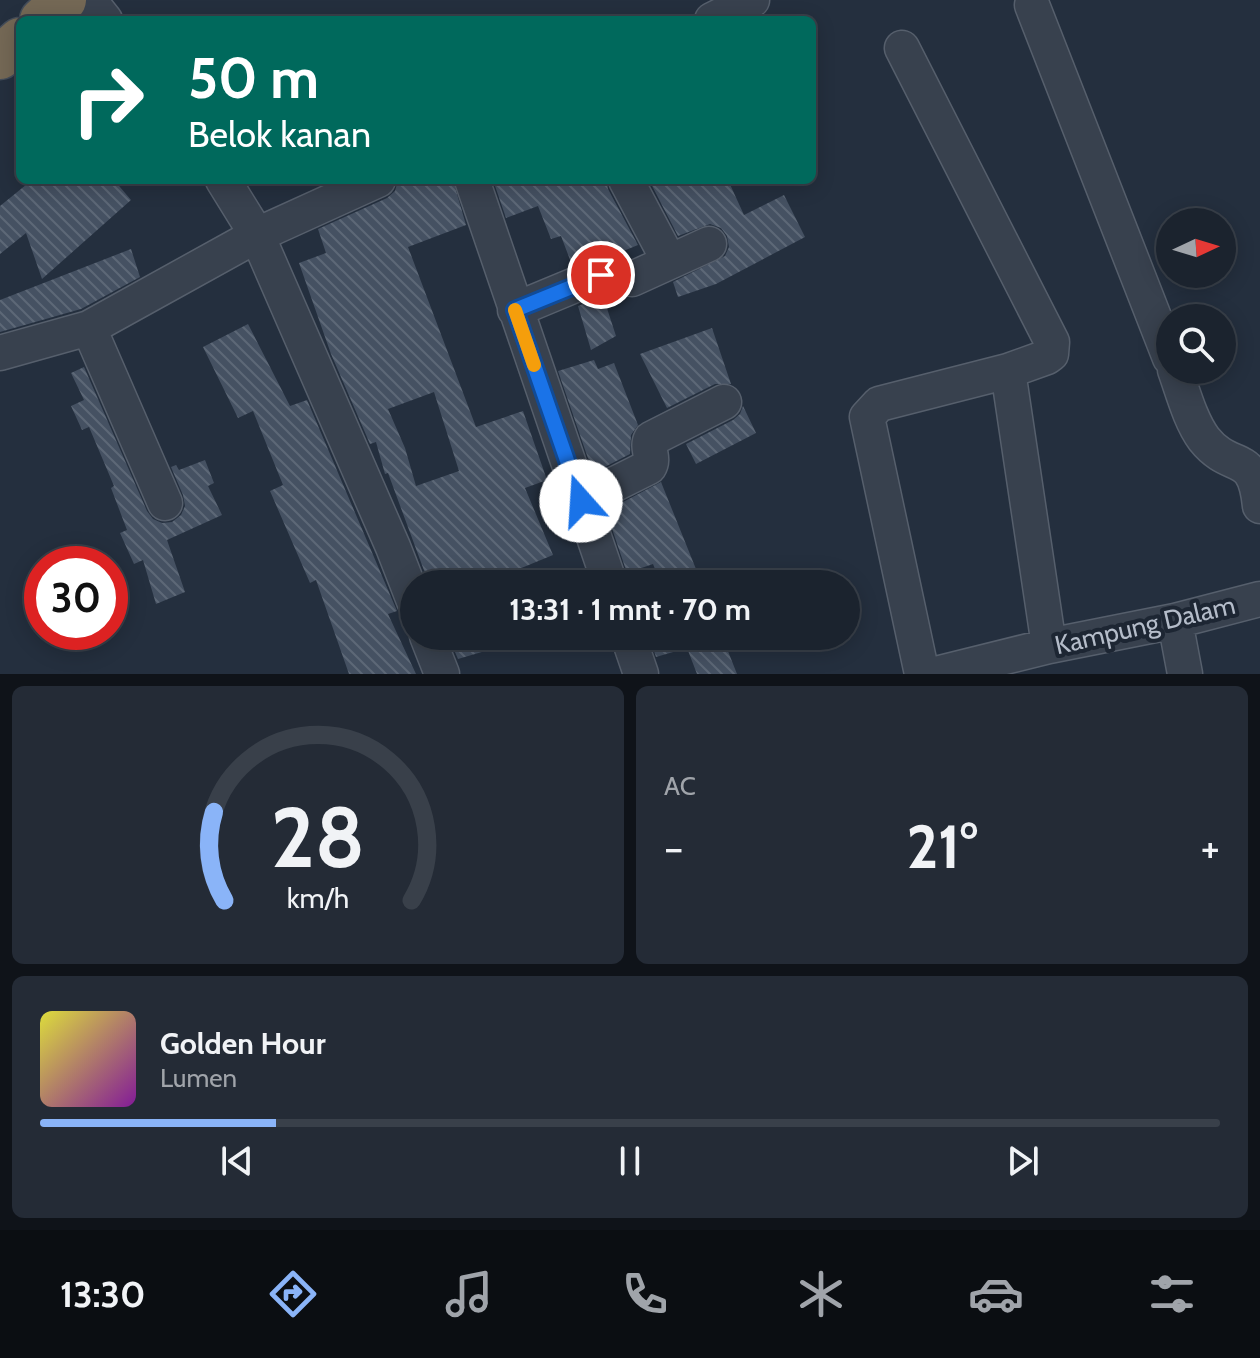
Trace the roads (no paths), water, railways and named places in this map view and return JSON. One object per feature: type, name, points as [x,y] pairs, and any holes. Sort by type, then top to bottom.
[{"type":"highway","points":[[46,16],[64,0]]},
{"type":"highway","points":[[0,57],[16,43]]},
{"type":"street","points":[[89,0],[102,16]]},
{"type":"street","points":[[720,16],[752,0]]},
{"type":"street","points":[[1032,5],[1156,322]]},
{"type":"street","points":[[902,48],[1052,342],[1051,354],[1047,357],[1008,371],[879,404],[867,417],[922,674]]},
{"type":"street","points":[[225,184],[257,235],[402,570]]},
{"type":"street","points":[[0,353],[89,328],[257,235],[369,184]]},
{"type":"street","points":[[473,184],[605,570]]},
{"type":"street","points":[[628,184],[669,261]]},
{"type":"street","points":[[515,310],[596,276],[632,279],[709,244]]},
{"type":"street","points":[[89,328],[165,503]]},
{"type":"street","points":[[1008,371],[1049,646]]},
{"type":"street","points":[[1181,384],[1202,436],[1219,453],[1254,474],[1260,506]]},
{"type":"street","points":[[581,501],[649,467],[652,463],[651,439],[724,402]]},
{"type":"street","name":"Kampung Dalam","points":[[936,674],[1260,599]]},
{"type":"street","points":[[1175,621],[1185,674]]},
{"type":"street","points":[[433,650],[442,674]]},
{"type":"street","points":[[633,650],[641,674]]}]
